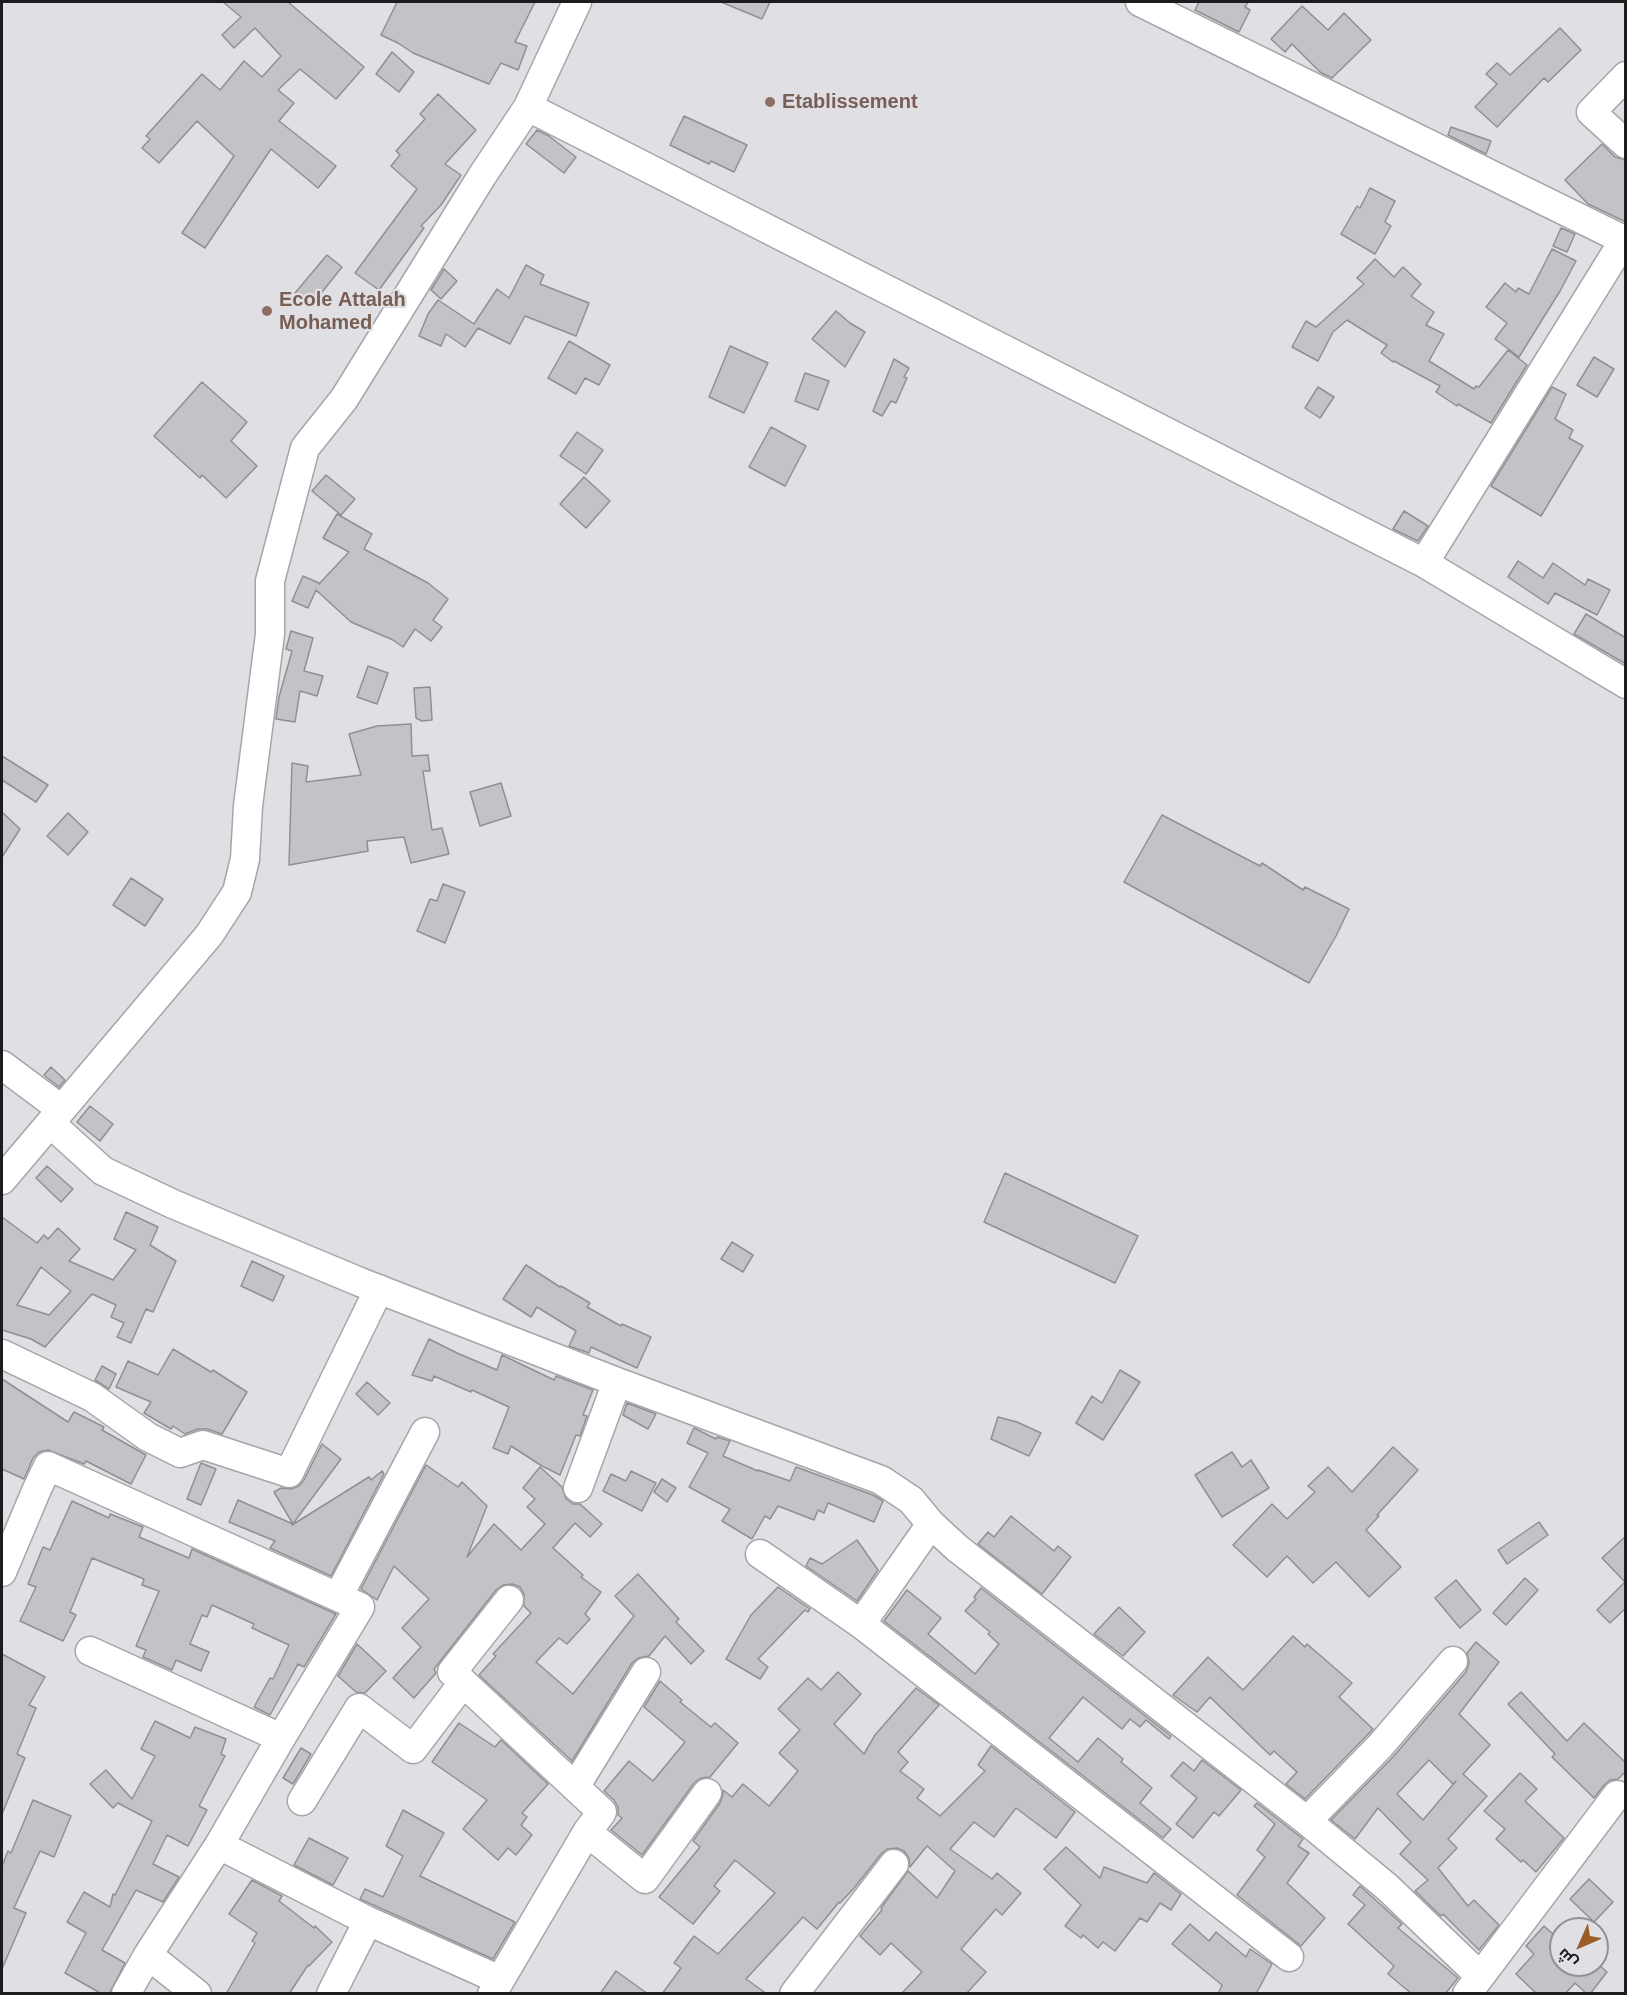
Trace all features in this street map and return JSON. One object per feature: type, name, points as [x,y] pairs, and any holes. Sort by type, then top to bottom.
[{"type":"street","points":[[2,1180],[209,935],[237,892],[245,860],[248,806],[270,634],[270,581],[305,448],[344,399],[482,176],[528,107],[577,2]]},
{"type":"street","points":[[1140,2],[1625,241],[1424,563]]},
{"type":"street","points":[[1626,76],[1591,111],[1626,144]]},
{"type":"street","points":[[528,107],[1424,563],[1626,684]]},
{"type":"street","points":[[2,1065],[56,1117],[103,1171],[173,1204],[379,1290],[881,1480],[911,1500],[931,1524],[957,1548],[1307,1821],[1387,1887],[1473,1985],[1617,1795]]},
{"type":"street","points":[[2,1354],[92,1397],[148,1437],[180,1453],[203,1446],[289,1473],[379,1290]]},
{"type":"street","points":[[578,1488],[617,1382]]},
{"type":"street","points":[[338,1597],[425,1432]]},
{"type":"street","points":[[2,1572],[36,1489],[48,1466],[360,1607],[219,1845],[148,1955],[126,1994]]},
{"type":"street","points":[[861,1624],[931,1524]]},
{"type":"street","points":[[760,1554],[861,1624],[1289,1957]]},
{"type":"street","points":[[219,1845],[496,1987],[587,1832],[602,1812],[452,1672],[509,1600]]},
{"type":"street","points":[[90,1651],[281,1737]]},
{"type":"street","points":[[1307,1821],[1380,1746],[1453,1661]]},
{"type":"street","points":[[574,1786],[646,1672]]},
{"type":"street","points":[[302,1801],[359,1708],[413,1749],[463,1683]]},
{"type":"street","points":[[587,1832],[645,1879],[707,1793]]},
{"type":"street","points":[[794,1994],[894,1864]]},
{"type":"street","points":[[331,1994],[368,1921]]},
{"type":"street","points":[[148,1955],[196,1994]]},
{"type":"building","points":[[223,2],[288,2],[364,67],[336,99],[300,69],[278,90],[294,103],[279,121],[336,166],[318,188],[271,149],[205,248],[182,233],[234,156],[197,121],[159,163],[142,148],[150,139],[146,136],[202,74],[220,90],[244,61],[262,77],[281,56],[255,28],[234,48],[222,35],[241,17]]},
{"type":"building","points":[[397,2],[535,2],[515,42],[527,46],[518,70],[501,63],[489,84],[413,53],[381,35]]},
{"type":"building","points":[[721,2],[770,2],[762,19]]},
{"type":"building","points":[[1199,2],[1248,2],[1245,7],[1250,10],[1239,32],[1195,10]]},
{"type":"building","points":[[1302,6],[1328,30],[1344,13],[1371,40],[1332,78],[1320,72],[1292,44],[1285,52],[1271,39]]},
{"type":"building","points":[[1560,28],[1581,50],[1548,82],[1544,78],[1497,127],[1475,107],[1497,84],[1486,74],[1497,63],[1510,75]]},
{"type":"building","points":[[392,52],[414,72],[399,92],[376,74]]},
{"type":"building","points":[[438,94],[476,130],[445,164],[461,175],[441,205],[421,226],[424,228],[379,290],[355,273],[417,189],[391,166],[400,155],[396,151],[425,119],[420,114]]},
{"type":"building","points":[[684,116],[747,145],[734,172],[711,161],[709,164],[670,145]]},
{"type":"building","points":[[1451,127],[1491,141],[1486,154],[1448,135]]},
{"type":"building","points":[[537,130],[549,136],[576,157],[564,173],[526,144]]},
{"type":"building","points":[[1602,144],[1615,157],[1626,160],[1626,222],[1588,204],[1565,180]]},
{"type":"building","points":[[1370,188],[1395,201],[1385,222],[1391,226],[1375,254],[1341,234],[1357,206],[1360,208]]},
{"type":"building","points":[[1561,228],[1575,234],[1567,252],[1553,246]]},
{"type":"building","points":[[1552,249],[1576,261],[1519,357],[1495,339],[1507,323],[1486,307],[1505,283],[1516,292],[1518,288],[1529,294]]},
{"type":"building","points":[[327,255],[342,267],[311,306],[295,293]]},
{"type":"building","points":[[1375,259],[1394,277],[1403,267],[1421,284],[1411,296],[1434,312],[1426,325],[1444,334],[1429,361],[1474,389],[1476,386],[1479,387],[1508,350],[1527,365],[1491,423],[1458,404],[1457,406],[1436,392],[1440,386],[1393,362],[1381,353],[1387,345],[1347,320],[1333,332],[1318,361],[1292,347],[1306,321],[1316,327],[1364,284],[1357,278]]},
{"type":"building","points":[[526,265],[544,275],[540,284],[589,303],[576,336],[525,316],[510,344],[478,328],[465,347],[446,334],[441,346],[419,336],[428,314],[438,300],[474,324],[497,289],[509,298]]},
{"type":"building","points":[[444,269],[457,281],[441,299],[431,290]]},
{"type":"building","points":[[836,311],[865,332],[845,367],[812,339]]},
{"type":"building","points":[[569,341],[610,365],[599,385],[585,378],[576,394],[548,378]]},
{"type":"building","points":[[730,346],[768,363],[744,413],[709,397]]},
{"type":"building","points":[[1594,357],[1614,369],[1597,397],[1577,385]]},
{"type":"building","points":[[894,359],[909,368],[904,377],[907,378],[896,403],[891,401],[882,416],[873,411]]},
{"type":"building","points":[[805,373],[829,381],[818,410],[795,401]]},
{"type":"building","points":[[202,382],[247,422],[231,441],[257,466],[226,498],[202,475],[200,478],[154,436]]},
{"type":"building","points":[[1318,387],[1334,397],[1320,418],[1305,408]]},
{"type":"building","points":[[1552,387],[1566,394],[1555,419],[1573,430],[1569,438],[1583,446],[1541,516],[1491,486]]},
{"type":"building","points":[[771,427],[806,446],[785,486],[749,467]]},
{"type":"building","points":[[577,432],[603,450],[586,474],[560,456]]},
{"type":"building","points":[[326,475],[355,499],[341,515],[312,491]]},
{"type":"building","points":[[584,477],[610,501],[586,528],[560,504]]},
{"type":"building","points":[[1404,511],[1428,526],[1418,541],[1393,529]]},
{"type":"building","points":[[337,514],[372,534],[364,549],[428,583],[448,599],[433,620],[442,627],[431,641],[415,629],[403,647],[393,640],[351,622],[316,590],[308,608],[292,601],[303,576],[319,584],[349,552],[323,538]]},
{"type":"building","points":[[1518,561],[1543,578],[1553,563],[1585,585],[1588,579],[1610,590],[1597,615],[1555,593],[1548,604],[1508,577]]},
{"type":"building","points":[[1586,614],[1626,638],[1626,664],[1574,634]]},
{"type":"building","points":[[291,631],[313,638],[304,671],[323,676],[317,696],[300,691],[295,722],[276,719],[279,697],[292,651],[286,649]]},
{"type":"building","points":[[368,666],[388,673],[377,704],[357,697]]},
{"type":"building","points":[[430,687],[432,720],[422,721],[416,718],[414,688]]},
{"type":"building","points":[[411,724],[412,756],[428,755],[430,771],[423,771],[432,830],[442,828],[449,854],[411,863],[404,837],[367,841],[368,851],[289,865],[292,763],[308,766],[306,782],[361,775],[349,734],[377,726]]},
{"type":"building","points":[[2,756],[48,785],[36,802],[2,780]]},
{"type":"building","points":[[501,783],[511,816],[480,826],[470,792]]},
{"type":"building","points":[[2,812],[20,829],[2,857]]},
{"type":"building","points":[[68,813],[88,832],[68,855],[47,836]]},
{"type":"building","points":[[1162,815],[1260,866],[1262,863],[1303,890],[1305,887],[1349,909],[1309,983],[1124,882]]},
{"type":"building","points":[[131,878],[163,899],[145,926],[113,905]]},
{"type":"building","points":[[443,884],[465,892],[445,943],[417,931],[430,899],[437,901]]},
{"type":"building","points":[[51,1067],[65,1080],[59,1087],[44,1075]]},
{"type":"building","points":[[90,1106],[113,1124],[100,1141],[77,1122]]},
{"type":"building","points":[[47,1166],[73,1189],[61,1202],[36,1178]]},
{"type":"building","points":[[1005,1173],[1138,1236],[1115,1283],[984,1222]]},
{"type":"building","points":[[126,1212],[158,1227],[150,1245],[176,1261],[153,1312],[146,1309],[131,1343],[117,1337],[124,1323],[111,1317],[116,1305],[92,1294],[45,1347],[31,1339],[2,1330],[2,1217],[37,1243],[44,1235],[48,1239],[58,1228],[80,1249],[69,1261],[113,1280],[136,1250],[114,1239]],"holes":[[[41,1267],[71,1291],[49,1315],[17,1305]]]},
{"type":"building","points":[[732,1242],[753,1255],[743,1272],[721,1259]]},
{"type":"building","points":[[252,1261],[284,1276],[273,1301],[241,1286]]},
{"type":"building","points":[[526,1265],[590,1303],[587,1307],[621,1326],[622,1324],[651,1337],[637,1368],[591,1347],[589,1353],[569,1346],[576,1331],[537,1307],[531,1317],[503,1299]]},
{"type":"building","points":[[429,1339],[497,1370],[502,1355],[554,1380],[556,1376],[593,1390],[583,1415],[587,1416],[580,1436],[576,1435],[560,1475],[511,1446],[508,1454],[493,1448],[509,1407],[434,1376],[432,1381],[412,1375]]},
{"type":"building","points":[[173,1349],[211,1372],[213,1370],[247,1392],[222,1434],[207,1429],[198,1429],[185,1434],[173,1426],[171,1429],[144,1413],[151,1402],[116,1387],[128,1361],[158,1375]]},
{"type":"building","points":[[102,1366],[116,1374],[109,1389],[95,1380]]},
{"type":"building","points":[[1120,1370],[1140,1382],[1103,1440],[1076,1423],[1092,1396],[1102,1403]]},
{"type":"building","points":[[2,1379],[68,1422],[74,1412],[104,1427],[102,1430],[146,1455],[131,1484],[86,1461],[84,1464],[48,1450],[39,1452],[33,1458],[24,1479],[2,1469]]},
{"type":"building","points":[[367,1382],[390,1403],[378,1415],[356,1394]]},
{"type":"building","points":[[627,1403],[656,1414],[648,1429],[623,1415]]},
{"type":"building","points":[[998,1417],[1017,1422],[1041,1433],[1029,1456],[991,1439]]},
{"type":"building","points":[[694,1428],[716,1439],[717,1437],[730,1441],[723,1456],[758,1471],[790,1481],[796,1467],[873,1495],[883,1501],[874,1522],[828,1503],[824,1513],[818,1510],[814,1520],[778,1506],[770,1519],[765,1516],[752,1539],[722,1521],[730,1509],[689,1487],[708,1453],[687,1443]]},
{"type":"building","points":[[322,1444],[341,1459],[293,1524],[274,1492],[281,1488],[291,1489],[299,1486]]},
{"type":"building","points":[[1393,1447],[1418,1470],[1366,1530],[1401,1567],[1369,1597],[1336,1562],[1313,1583],[1287,1556],[1267,1577],[1233,1545],[1272,1504],[1287,1519],[1315,1492],[1308,1486],[1328,1467],[1352,1492]]},
{"type":"building","points":[[1232,1452],[1242,1467],[1251,1460],[1269,1488],[1222,1517],[1195,1475]]},
{"type":"building","points":[[201,1463],[216,1469],[201,1505],[187,1499]]},
{"type":"building","points":[[426,1465],[458,1487],[462,1482],[487,1506],[467,1557],[494,1524],[521,1550],[545,1524],[527,1507],[535,1499],[523,1488],[540,1467],[562,1487],[566,1499],[573,1504],[580,1504],[602,1524],[590,1537],[575,1523],[553,1548],[583,1575],[581,1577],[601,1592],[585,1614],[590,1619],[567,1644],[559,1638],[536,1662],[573,1694],[634,1616],[615,1596],[638,1574],[679,1619],[676,1622],[704,1651],[691,1664],[665,1636],[649,1656],[638,1658],[632,1663],[572,1761],[479,1675],[496,1656],[493,1654],[531,1613],[524,1606],[524,1594],[520,1587],[512,1584],[503,1585],[496,1590],[434,1669],[436,1673],[414,1698],[393,1678],[421,1647],[402,1628],[429,1599],[394,1566],[377,1600],[361,1589]]},
{"type":"building","points":[[382,1471],[384,1474],[331,1576],[270,1548],[275,1541],[229,1522],[238,1500],[293,1524],[369,1477],[371,1480]]},
{"type":"building","points":[[631,1471],[656,1483],[642,1511],[603,1491],[611,1474],[626,1481]]},
{"type":"building","points":[[662,1479],[676,1488],[667,1502],[654,1492]]},
{"type":"building","points":[[72,1501],[109,1518],[110,1514],[143,1527],[139,1537],[189,1558],[192,1549],[336,1614],[304,1667],[298,1664],[270,1715],[254,1707],[270,1678],[273,1679],[289,1645],[252,1628],[254,1624],[212,1605],[207,1617],[202,1615],[190,1644],[209,1652],[201,1671],[176,1660],[172,1670],[143,1657],[146,1650],[136,1646],[159,1591],[142,1585],[144,1579],[92,1558],[70,1612],[76,1615],[63,1641],[20,1621],[36,1587],[28,1584],[43,1547],[50,1550]]},
{"type":"building","points":[[1011,1516],[1054,1551],[1058,1546],[1071,1557],[1042,1594],[978,1544],[988,1532],[994,1537]]},
{"type":"building","points":[[1539,1522],[1548,1535],[1507,1564],[1498,1550]]},
{"type":"building","points":[[1626,1536],[1626,1608],[1610,1623],[1597,1610],[1625,1582],[1602,1558]]},
{"type":"building","points":[[857,1540],[878,1570],[857,1601],[806,1566],[810,1558],[822,1564]]},
{"type":"building","points":[[1525,1578],[1538,1590],[1506,1625],[1493,1613]]},
{"type":"building","points":[[1456,1580],[1481,1610],[1460,1628],[1435,1598]]},
{"type":"building","points":[[778,1587],[810,1609],[808,1612],[805,1610],[758,1659],[768,1667],[760,1679],[726,1659],[751,1615]]},
{"type":"building","points":[[981,1588],[1171,1736],[1169,1739],[1146,1720],[1140,1727],[1130,1719],[1122,1729],[1083,1697],[1049,1738],[1078,1762],[1098,1738],[1123,1759],[1121,1762],[1152,1788],[1140,1803],[1171,1829],[1163,1838],[884,1621],[907,1590],[941,1618],[928,1634],[975,1674],[999,1644],[988,1634],[990,1632],[965,1611],[976,1599],[974,1597]]},
{"type":"building","points":[[1119,1607],[1145,1632],[1123,1656],[1094,1634]]},
{"type":"building","points":[[1293,1636],[1305,1647],[1307,1644],[1352,1683],[1339,1697],[1373,1729],[1305,1799],[1286,1784],[1297,1772],[1274,1751],[1270,1755],[1210,1697],[1197,1712],[1173,1695],[1208,1657],[1243,1690]]},
{"type":"building","points":[[1476,1642],[1499,1662],[1459,1714],[1490,1745],[1463,1774],[1487,1796],[1448,1839],[1457,1848],[1438,1868],[1468,1906],[1474,1900],[1499,1925],[1479,1950],[1443,1914],[1441,1916],[1415,1891],[1428,1880],[1400,1854],[1411,1842],[1378,1808],[1355,1839],[1331,1820],[1393,1757],[1466,1672],[1469,1663],[1467,1653]],"holes":[[[1429,1760],[1453,1784],[1456,1781],[1423,1820],[1397,1794]]]},
{"type":"building","points":[[357,1644],[386,1671],[365,1693],[356,1692],[338,1676]]},
{"type":"building","points":[[2,1654],[45,1677],[29,1705],[36,1708],[17,1754],[25,1758],[2,1814]]},
{"type":"building","points":[[838,1672],[861,1694],[834,1724],[864,1754],[875,1735],[916,1688],[939,1705],[898,1752],[908,1762],[900,1771],[924,1789],[917,1798],[940,1816],[985,1771],[978,1765],[991,1746],[1075,1812],[1056,1838],[1016,1808],[994,1837],[974,1822],[950,1849],[992,1879],[997,1873],[1021,1893],[1002,1915],[996,1909],[961,1949],[986,1972],[966,1994],[901,1994],[922,1972],[891,1943],[880,1955],[860,1936],[882,1910],[881,1908],[908,1871],[937,1898],[955,1871],[927,1846],[910,1867],[909,1858],[904,1851],[897,1848],[887,1849],[817,1929],[803,1917],[746,1979],[767,1994],[662,1994],[681,1968],[674,1963],[694,1936],[718,1954],[775,1893],[735,1860],[714,1886],[720,1891],[693,1924],[659,1897],[700,1847],[693,1841],[720,1803],[723,1790],[732,1797],[743,1784],[769,1806],[798,1771],[779,1753],[800,1730],[778,1709],[808,1678],[821,1690]]},
{"type":"building","points":[[660,1681],[682,1700],[680,1702],[711,1727],[715,1723],[738,1743],[710,1777],[701,1778],[694,1783],[642,1855],[611,1830],[622,1818],[618,1815],[618,1807],[614,1800],[604,1791],[629,1761],[653,1781],[685,1742],[644,1707]]},
{"type":"building","points":[[1521,1692],[1567,1741],[1584,1723],[1626,1763],[1626,1771],[1618,1779],[1610,1780],[1604,1785],[1594,1798],[1552,1757],[1555,1754],[1508,1704]]},
{"type":"building","points":[[155,1721],[190,1738],[195,1727],[226,1739],[221,1754],[225,1756],[199,1806],[207,1810],[188,1846],[167,1835],[153,1864],[179,1877],[163,1902],[136,1890],[102,1950],[125,1963],[109,1994],[102,1994],[65,1973],[86,1933],[67,1922],[84,1892],[110,1907],[113,1894],[115,1895],[152,1821],[118,1803],[113,1808],[90,1784],[106,1770],[132,1799],[155,1756],[141,1749]]},
{"type":"building","points":[[459,1723],[495,1747],[501,1740],[548,1784],[522,1813],[527,1817],[521,1825],[532,1835],[516,1855],[508,1848],[498,1860],[463,1829],[487,1800],[432,1762]]},
{"type":"building","points":[[301,1748],[311,1754],[293,1784],[283,1778]]},
{"type":"building","points":[[1202,1760],[1241,1790],[1219,1816],[1214,1812],[1193,1838],[1176,1824],[1197,1798],[1171,1776],[1183,1762],[1194,1771]]},
{"type":"building","points":[[1520,1773],[1537,1789],[1525,1801],[1564,1838],[1536,1872],[1523,1860],[1521,1862],[1496,1839],[1505,1829],[1484,1811]]},
{"type":"building","points":[[33,1800],[71,1816],[54,1857],[40,1851],[14,1908],[26,1913],[2,1969],[2,1866],[8,1851],[11,1853]]},
{"type":"building","points":[[1257,1803],[1303,1839],[1298,1846],[1309,1853],[1287,1883],[1325,1918],[1301,1946],[1237,1895],[1265,1857],[1257,1850],[1275,1824],[1254,1806]]},
{"type":"building","points":[[403,1810],[444,1833],[420,1876],[515,1922],[493,1959],[360,1899],[365,1889],[383,1897],[403,1856],[386,1846]]},
{"type":"building","points":[[309,1838],[348,1858],[333,1885],[294,1865]]},
{"type":"building","points":[[1066,1847],[1100,1878],[1104,1867],[1147,1883],[1154,1873],[1181,1894],[1171,1910],[1160,1903],[1147,1922],[1140,1918],[1115,1951],[1103,1942],[1098,1948],[1083,1935],[1081,1938],[1065,1926],[1081,1905],[1044,1869]]},
{"type":"building","points":[[1589,1879],[1613,1902],[1599,1917],[1589,1917],[1570,1899]]},
{"type":"building","points":[[252,1880],[282,1896],[279,1901],[314,1928],[315,1926],[332,1942],[308,1965],[289,1994],[226,1994],[255,1943],[252,1941],[257,1933],[229,1914]]},
{"type":"building","points":[[1360,1886],[1402,1924],[1398,1928],[1458,1978],[1445,1994],[1412,1994],[1388,1974],[1394,1966],[1348,1924],[1365,1905],[1353,1895]]},
{"type":"building","points":[[1190,1924],[1209,1941],[1216,1932],[1246,1957],[1250,1949],[1272,1964],[1256,1994],[1218,1994],[1222,1985],[1172,1944]]},
{"type":"building","points":[[1544,1926],[1549,1930],[1549,1977],[1603,1977],[1590,1994],[1575,1983],[1565,1994],[1537,1994],[1516,1974],[1534,1954],[1526,1946]]},
{"type":"building","points":[[616,1971],[648,1994],[600,1994]]},
{"type":"place","name":"Etablissement","points":[[770,102]]},
{"type":"place","name":"Ecole Attalah Mohamed","points":[[267,311]]}]
